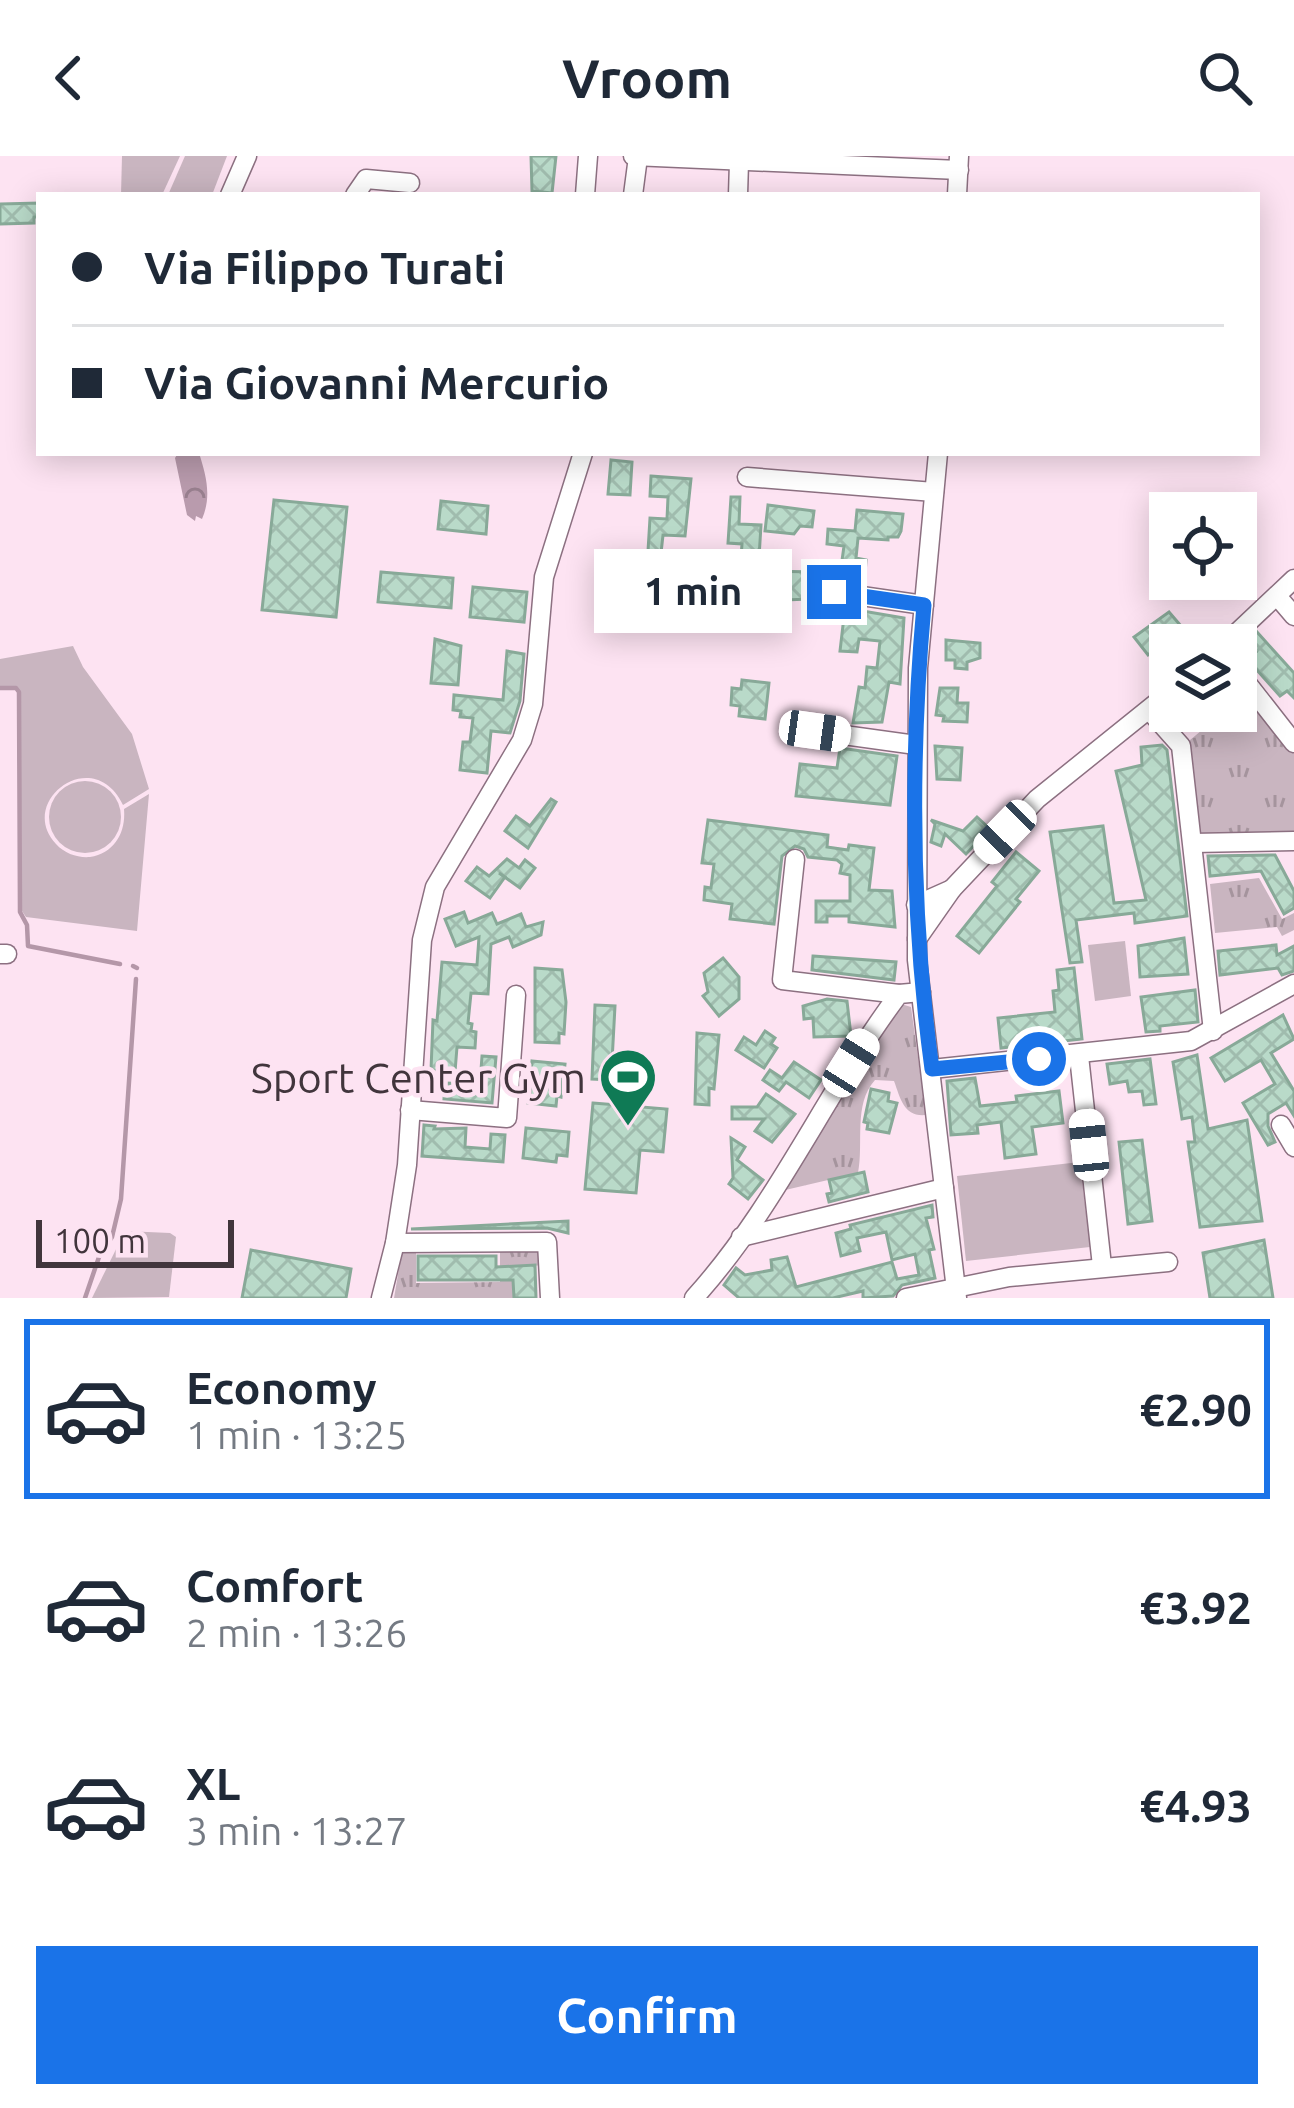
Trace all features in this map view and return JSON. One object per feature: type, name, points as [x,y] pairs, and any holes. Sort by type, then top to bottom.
[{"type":"street","points":[[231,192],[247,156]]},
{"type":"street","points":[[585,192],[588,156]]},
{"type":"street","points":[[633,192],[635,156],[739,162],[959,163]]},
{"type":"street","points":[[738,192],[739,162]]},
{"type":"street","points":[[357,192],[366,179],[410,183]]},
{"type":"street","points":[[380,1298],[407,1165],[422,940],[435,887],[522,740],[532,704],[544,577],[582,456]]},
{"type":"street","points":[[938,456],[916,745],[916,904],[921,992],[956,1292]]},
{"type":"street","points":[[747,477],[934,492]]},
{"type":"street","points":[[1246,624],[1294,580]]},
{"type":"street","points":[[834,592],[924,605]]},
{"type":"street","points":[[1277,596],[1294,616]]},
{"type":"street","points":[[1257,696],[1294,743]]},
{"type":"street","points":[[917,939],[952,889],[1037,799],[1149,710]]},
{"type":"street","points":[[815,731],[916,745]]},
{"type":"street","points":[[1169,732],[1181,746],[1213,1031]]},
{"type":"street","points":[[1193,843],[1292,846]]},
{"type":"street","points":[[795,859],[782,980],[899,994],[921,992]]},
{"type":"street","points":[[916,904],[952,889]]},
{"type":"street","points":[[932,1069],[1190,1041],[1294,984]]},
{"type":"street","points":[[694,1298],[713,1290],[741,1238],[899,994]]},
{"type":"street","points":[[410,1110],[507,1118],[515,995]]},
{"type":"street","points":[[1079,1055],[1102,1266]]},
{"type":"street","points":[[1281,1125],[1294,1147]]},
{"type":"street","points":[[741,1238],[944,1188]]},
{"type":"street","points":[[394,1244],[548,1242],[550,1298]]},
{"type":"street","points":[[906,1298],[1102,1266],[1168,1262]]},
{"type":"green space","points":[[122,156],[180,156],[163,192],[121,192]]},
{"type":"green space","points":[[185,156],[227,156],[213,192],[169,192]]},
{"type":"green space","points":[[200,456],[207,494],[202,519],[196,516],[195,521],[187,515],[175,458]]},
{"type":"green space","points":[[73,646],[132,734],[149,789],[123,805],[110,787],[94,779],[78,779],[52,797],[45,811],[46,828],[68,853],[99,855],[117,840],[124,809],[149,794],[137,931],[26,917],[22,911],[20,691],[0,686],[0,659]]},
{"type":"green space","points":[[1257,707],[1294,754],[1294,837],[1199,840],[1184,745],[1200,732],[1257,732]]},
{"type":"green space","points":[[85,781],[110,792],[121,817],[110,842],[85,853],[60,842],[49,817],[60,792]]},
{"type":"green space","points":[[1259,878],[1282,919],[1294,913],[1294,930],[1282,936],[1277,927],[1215,933],[1210,884]]},
{"type":"green space","points":[[1125,941],[1131,996],[1095,1001],[1088,945]]},
{"type":"green space","points":[[901,1004],[911,1007],[926,1115],[908,1110],[894,1081],[875,1080],[864,1100],[858,1173],[781,1191]]},
{"type":"green space","points":[[1080,1162],[1090,1247],[966,1261],[957,1176]]},
{"type":"green space","points":[[125,1231],[176,1237],[169,1297],[92,1298]]},
{"type":"green space","points":[[545,1247],[546,1265],[512,1267],[513,1298],[394,1298],[402,1251],[416,1251],[416,1283],[500,1282],[500,1248]]},
{"type":"building","points":[[531,156],[556,156],[552,192],[532,191]]},
{"type":"building","points":[[36,203],[34,223],[0,224],[0,204]]},
{"type":"building","points":[[611,460],[632,462],[630,495],[608,494]]},
{"type":"building","points":[[651,476],[691,479],[685,536],[663,535],[661,553],[648,551],[650,518],[667,519],[668,497],[650,496]]},
{"type":"building","points":[[731,497],[740,497],[739,524],[761,525],[759,558],[741,557],[742,544],[728,543]]},
{"type":"building","points":[[274,500],[347,507],[336,617],[262,610]]},
{"type":"building","points":[[441,501],[488,506],[486,534],[438,529]]},
{"type":"building","points":[[768,505],[814,511],[812,527],[800,526],[794,534],[765,531]]},
{"type":"building","points":[[857,510],[903,514],[901,531],[888,540],[858,538],[856,558],[866,560],[865,575],[840,575],[844,546],[827,544],[828,529],[855,531]]},
{"type":"building","points":[[756,571],[817,572],[817,588],[809,588],[809,599],[785,600],[785,586],[756,583]]},
{"type":"building","points":[[381,572],[453,578],[451,608],[378,602]]},
{"type":"building","points":[[473,587],[527,592],[524,622],[470,617]]},
{"type":"building","points":[[845,608],[904,618],[900,684],[889,682],[882,722],[853,723],[867,667],[877,668],[880,641],[859,639],[857,652],[840,651]]},
{"type":"building","points":[[1169,612],[1179,624],[1152,624]]},
{"type":"building","points":[[1149,626],[1149,654],[1148,655],[1134,637]]},
{"type":"building","points":[[1257,632],[1294,673],[1294,698],[1287,691],[1280,696],[1257,670]]},
{"type":"building","points":[[435,639],[461,646],[458,685],[431,683]]},
{"type":"building","points":[[946,640],[980,643],[980,658],[967,662],[967,669],[955,668],[955,660],[946,660]]},
{"type":"building","points":[[507,651],[524,654],[520,701],[510,733],[491,731],[487,773],[460,770],[463,742],[470,742],[473,718],[460,717],[461,711],[453,710],[454,695],[503,700]]},
{"type":"building","points":[[742,680],[769,683],[765,719],[739,716],[740,706],[731,705],[732,688],[741,689]]},
{"type":"building","points":[[940,688],[958,688],[957,703],[968,703],[967,722],[943,721],[944,716],[936,715]]},
{"type":"building","points":[[1162,745],[1167,750],[1187,916],[1135,923],[1134,913],[1076,920],[1082,962],[1070,963],[1050,832],[1103,826],[1114,903],[1146,900],[1116,771],[1142,765],[1141,747]]},
{"type":"building","points":[[935,746],[962,748],[960,780],[937,779]]},
{"type":"building","points":[[840,748],[897,756],[890,805],[796,796],[800,764],[837,768]]},
{"type":"building","points":[[551,799],[556,802],[528,848],[505,831],[516,816],[530,826]]},
{"type":"building","points":[[977,817],[990,829],[966,854],[945,834],[941,846],[931,842],[935,824],[931,820],[963,831]]},
{"type":"building","points":[[708,820],[828,835],[827,847],[874,848],[869,890],[892,891],[895,927],[849,922],[849,916],[827,916],[827,922],[816,922],[816,901],[850,901],[850,875],[840,873],[842,864],[837,860],[808,857],[795,846],[782,856],[774,924],[730,919],[732,904],[704,900],[714,864],[702,863]]},
{"type":"building","points":[[1016,852],[1039,871],[979,953],[957,936],[997,886],[992,882]]},
{"type":"building","points":[[1275,855],[1294,891],[1294,908],[1284,914],[1261,871],[1210,876],[1208,856]]},
{"type":"building","points":[[507,859],[519,868],[525,860],[535,868],[520,888],[505,877],[490,898],[466,881],[477,867],[489,876]]},
{"type":"building","points":[[464,912],[468,923],[492,913],[497,924],[521,914],[526,927],[543,922],[541,935],[513,947],[509,937],[491,944],[488,994],[471,993],[468,1023],[476,1032],[475,1048],[457,1047],[455,1072],[431,1070],[442,962],[477,965],[479,937],[456,946],[445,919]]},
{"type":"building","points":[[1184,938],[1188,974],[1140,977],[1138,946]]},
{"type":"building","points":[[1276,945],[1277,955],[1294,946],[1294,971],[1282,975],[1278,968],[1220,975],[1218,951]]},
{"type":"building","points":[[813,956],[896,962],[894,980],[812,970]]},
{"type":"building","points":[[723,958],[739,977],[739,999],[719,1016],[703,996],[708,992],[704,973]]},
{"type":"building","points":[[535,968],[562,970],[566,1002],[559,1043],[535,1042]]},
{"type":"building","points":[[1074,968],[1082,1039],[1001,1048],[998,1018],[1055,1012],[1057,970]]},
{"type":"building","points":[[1195,990],[1198,1022],[1146,1032],[1141,997]]},
{"type":"building","points":[[827,999],[847,1001],[851,1036],[814,1037],[813,1018],[804,1019],[803,1006]]},
{"type":"building","points":[[595,1005],[615,1006],[611,1080],[592,1079]]},
{"type":"building","points":[[1283,1015],[1294,1039],[1271,1053],[1294,1091],[1294,1116],[1286,1103],[1268,1114],[1275,1142],[1268,1145],[1243,1103],[1275,1084],[1261,1060],[1225,1081],[1211,1058]]},
{"type":"building","points":[[765,1031],[775,1038],[771,1044],[777,1048],[764,1068],[736,1050],[744,1037],[756,1045]]},
{"type":"building","points":[[697,1033],[719,1035],[709,1105],[695,1104]]},
{"type":"building","points":[[1197,1055],[1208,1129],[1247,1120],[1262,1221],[1200,1227],[1188,1142],[1195,1142],[1192,1117],[1182,1119],[1173,1062]]},
{"type":"building","points":[[482,1056],[496,1057],[492,1103],[444,1099],[445,1083],[480,1084]]},
{"type":"building","points":[[1150,1059],[1156,1104],[1144,1105],[1142,1091],[1129,1092],[1127,1081],[1110,1084],[1107,1064]]},
{"type":"building","points":[[532,1061],[565,1064],[564,1073],[557,1073],[563,1076],[556,1106],[528,1103],[535,1071],[531,1071]]},
{"type":"building","points":[[794,1062],[821,1080],[809,1098],[786,1082],[779,1091],[763,1080],[770,1070],[782,1078]]},
{"type":"building","points":[[975,1078],[980,1106],[1059,1091],[1063,1123],[1032,1127],[1036,1154],[1005,1158],[1001,1122],[977,1125],[978,1133],[951,1135],[947,1081]]},
{"type":"building","points":[[871,1089],[889,1093],[888,1101],[897,1103],[889,1133],[867,1129],[864,1122]]},
{"type":"building","points":[[766,1094],[795,1114],[772,1142],[755,1131],[764,1119],[732,1119],[732,1107],[757,1107]]},
{"type":"building","points":[[593,1103],[667,1109],[663,1152],[640,1150],[636,1193],[585,1189]]},
{"type":"building","points":[[424,1125],[466,1128],[465,1147],[490,1149],[491,1134],[505,1135],[503,1162],[422,1156]]},
{"type":"building","points":[[526,1128],[569,1132],[567,1156],[557,1155],[556,1162],[523,1158]]},
{"type":"building","points":[[731,1138],[745,1147],[737,1160],[763,1180],[748,1199],[729,1184],[733,1178]]},
{"type":"building","points":[[1142,1140],[1152,1221],[1128,1224],[1119,1142]]},
{"type":"building","points":[[864,1172],[868,1192],[829,1202],[829,1180]]},
{"type":"building","points":[[932,1205],[933,1217],[926,1218],[935,1278],[902,1285],[893,1296],[863,1298],[863,1291],[833,1298],[739,1298],[724,1285],[736,1268],[745,1275],[772,1270],[771,1260],[787,1257],[796,1287],[892,1262],[897,1279],[919,1275],[915,1254],[892,1260],[886,1232],[857,1238],[860,1251],[841,1256],[836,1233],[851,1229],[850,1225]]},
{"type":"building","points":[[568,1221],[568,1233],[547,1228],[411,1229]]},
{"type":"building","points":[[1264,1240],[1273,1298],[1210,1298],[1203,1253]]},
{"type":"building","points":[[251,1250],[351,1269],[346,1298],[242,1298]]},
{"type":"building","points":[[418,1256],[496,1256],[496,1267],[535,1265],[536,1298],[514,1298],[513,1280],[418,1280]]},
{"type":"waterway","points":[[0,688],[19,692],[20,912],[27,925],[28,946],[120,964]]},
{"type":"waterway","points":[[133,966],[137,968]]},
{"type":"waterway","points":[[85,1298],[99,1257],[112,1237],[121,1199],[136,979]]},
{"type":"place","name":"Sport Center Gym","points":[[628,1128]]},
{"type":"route","points":[[834,592],[924,605],[916,745],[917,959],[932,1069],[1039,1059]]}]
